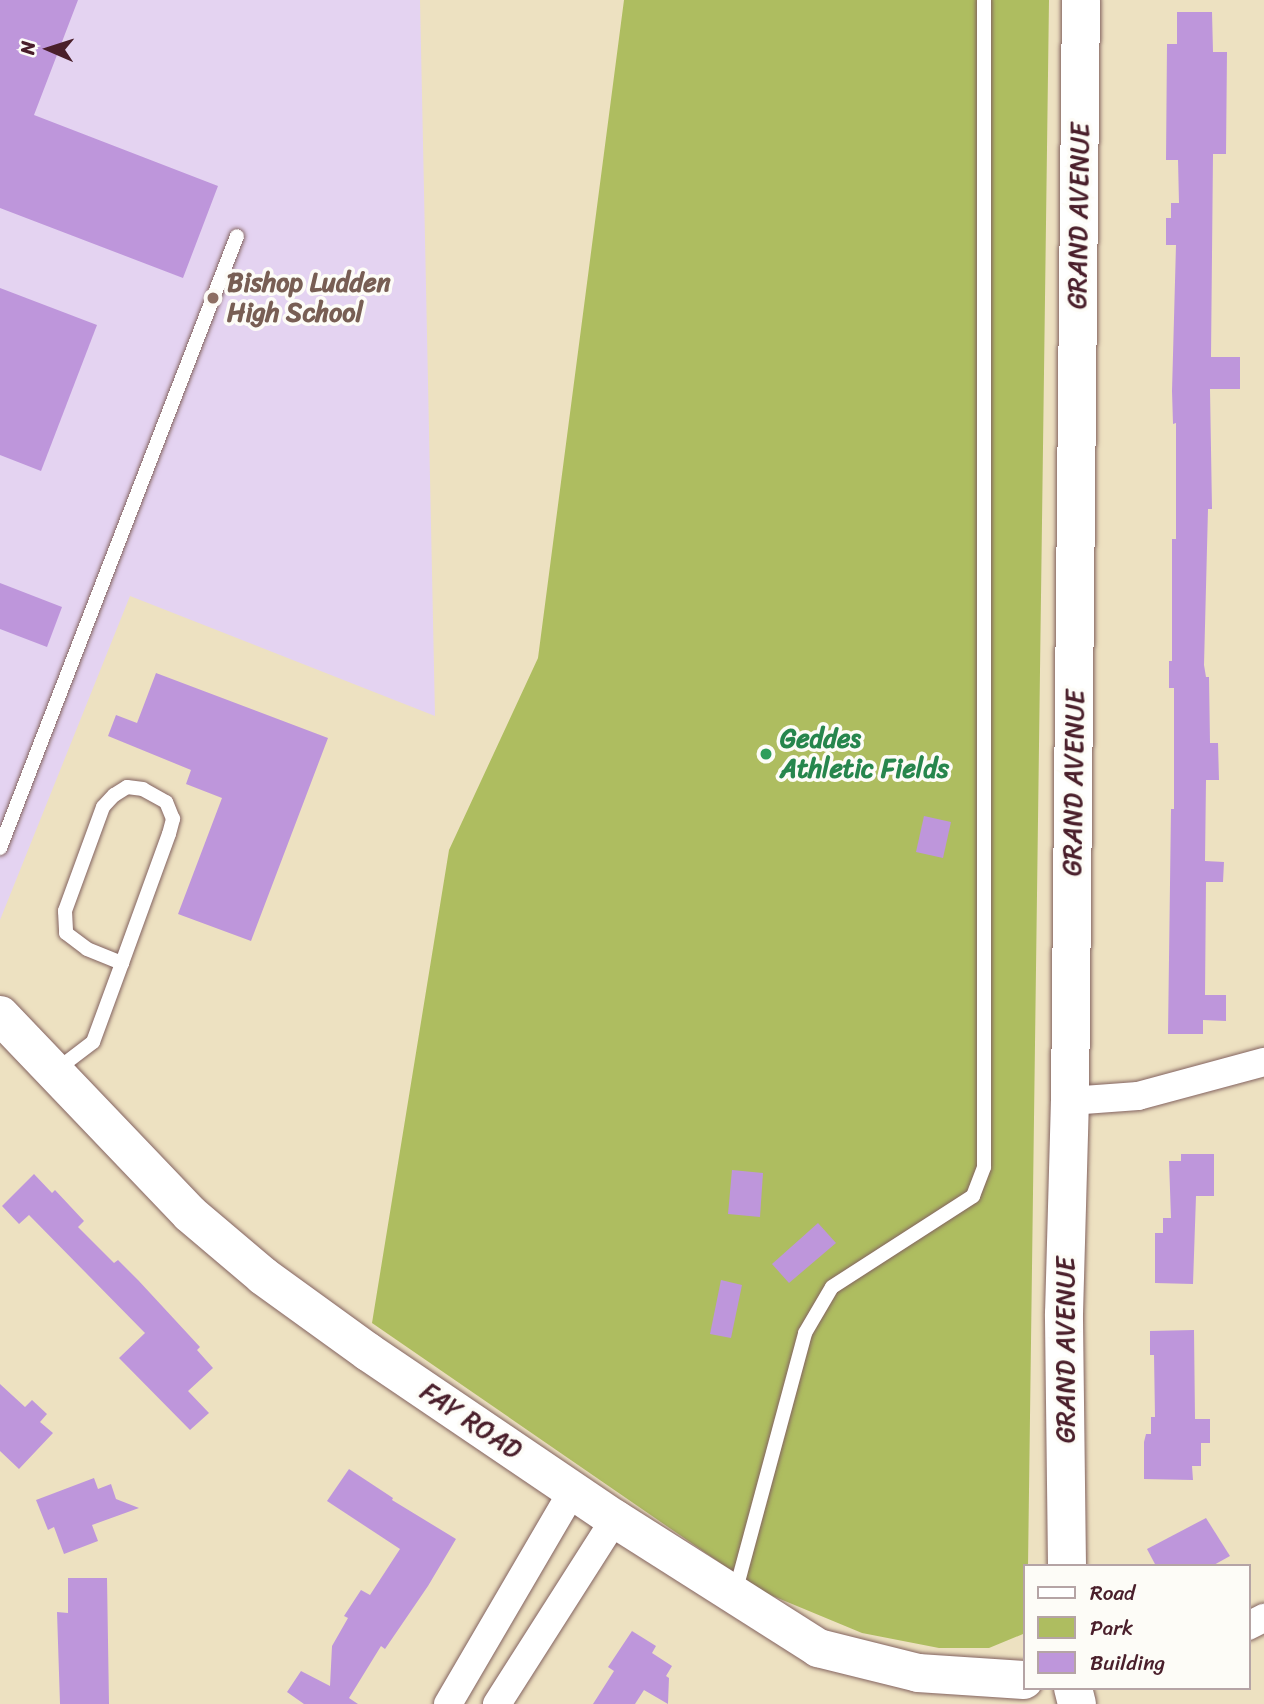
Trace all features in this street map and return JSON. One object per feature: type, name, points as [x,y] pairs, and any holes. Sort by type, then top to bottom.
[{"type":"street","name":"GRAND AVENUE","points":[[1067,1564],[1064,1314],[1070,1101],[1081,0]]},
{"type":"street","name":"FAY ROAD","points":[[0,1015],[190,1214],[263,1276],[368,1352],[615,1519],[818,1648],[918,1673],[1023,1680]]},
{"type":"street","points":[[1070,1101],[1138,1096],[1264,1062]]},
{"type":"street","points":[[448,1704],[573,1490]]},
{"type":"street","points":[[497,1704],[615,1519]]},
{"type":"lane","points":[[735,1594],[804,1333],[832,1287],[973,1196],[984,1167],[984,0]]},
{"type":"lane","points":[[0,848],[237,236]]},
{"type":"lane","points":[[54,1072],[93,1042],[122,963],[173,819],[166,802],[143,789],[127,787],[114,794],[103,807],[65,911],[66,933],[87,949],[122,963]]},
{"type":"shaded area","name":"Bishop Ludden High School","points":[[0,0],[420,0],[435,716],[130,596],[0,920]]},
{"type":"green space","name":"Geddes Athletic Fields","points":[[624,0],[1049,0],[1028,1564],[1023,1564],[1023,1634],[989,1648],[939,1648],[862,1633],[761,1591],[372,1323],[449,850],[538,658]]},
{"type":"building","points":[[0,0],[78,0],[34,115],[218,186],[183,278],[0,208]]},
{"type":"building","points":[[1177,12],[1212,12],[1213,52],[1227,52],[1226,154],[1213,154],[1211,357],[1240,357],[1240,389],[1210,389],[1212,509],[1208,509],[1204,665],[1206,677],[1209,677],[1210,743],[1218,743],[1219,780],[1206,780],[1205,861],[1224,862],[1223,882],[1206,882],[1205,995],[1226,995],[1226,1021],[1203,1020],[1203,1034],[1168,1034],[1171,809],[1174,809],[1174,688],[1169,688],[1169,661],[1172,661],[1172,539],[1176,539],[1176,423],[1173,424],[1172,391],[1176,245],[1166,245],[1166,218],[1171,218],[1171,203],[1179,203],[1178,160],[1166,160],[1167,44],[1177,44]]},
{"type":"building","points":[[0,288],[97,325],[41,471],[0,455]]},
{"type":"building","points":[[0,583],[62,607],[47,647],[0,629]]},
{"type":"building","points":[[156,673],[328,738],[251,941],[178,914],[222,798],[186,784],[191,770],[108,736],[116,715],[137,723]]},
{"type":"building","points":[[924,816],[951,822],[943,858],[916,852]]},
{"type":"building","points":[[1181,1154],[1214,1154],[1214,1196],[1196,1196],[1193,1284],[1155,1283],[1155,1233],[1163,1233],[1163,1218],[1171,1218],[1169,1161],[1181,1161]]},
{"type":"building","points":[[732,1170],[763,1173],[760,1217],[728,1214]]},
{"type":"building","points":[[34,1174],[52,1193],[55,1190],[84,1221],[78,1227],[114,1263],[118,1260],[138,1280],[200,1347],[197,1350],[213,1368],[188,1391],[209,1413],[190,1430],[119,1358],[145,1333],[29,1215],[19,1224],[2,1206]]},
{"type":"building","points":[[818,1223],[836,1243],[789,1283],[772,1264]]},
{"type":"building","points":[[721,1280],[742,1285],[731,1338],[710,1334]]},
{"type":"building","points":[[1194,1330],[1195,1419],[1210,1419],[1210,1443],[1201,1443],[1201,1466],[1192,1466],[1193,1480],[1144,1479],[1144,1442],[1146,1434],[1151,1434],[1151,1417],[1155,1417],[1154,1355],[1150,1355],[1150,1331]]},
{"type":"building","points":[[0,1384],[25,1407],[32,1400],[47,1414],[40,1422],[53,1433],[19,1469],[0,1451]]},
{"type":"building","points":[[349,1469],[393,1498],[392,1500],[456,1539],[428,1586],[385,1649],[381,1646],[349,1698],[358,1704],[304,1704],[287,1692],[301,1671],[330,1686],[332,1646],[348,1618],[344,1616],[361,1590],[370,1595],[400,1549],[327,1501]]},
{"type":"building","points":[[94,1478],[98,1489],[111,1484],[116,1499],[139,1508],[92,1525],[98,1541],[64,1554],[54,1527],[48,1530],[36,1500]]},
{"type":"building","points":[[1206,1518],[1230,1556],[1216,1564],[1155,1564],[1147,1549]]},
{"type":"building","points":[[68,1578],[107,1578],[109,1704],[60,1704],[57,1612],[68,1613]]},
{"type":"building","points":[[632,1631],[656,1646],[652,1653],[672,1666],[666,1676],[669,1678],[668,1704],[644,1690],[635,1704],[593,1704],[614,1671],[608,1667]]},
{"type":"place","name":"Bishop Ludden High School","points":[[213,298]]},
{"type":"place","name":"Geddes Athletic Fields","points":[[766,754]]}]
